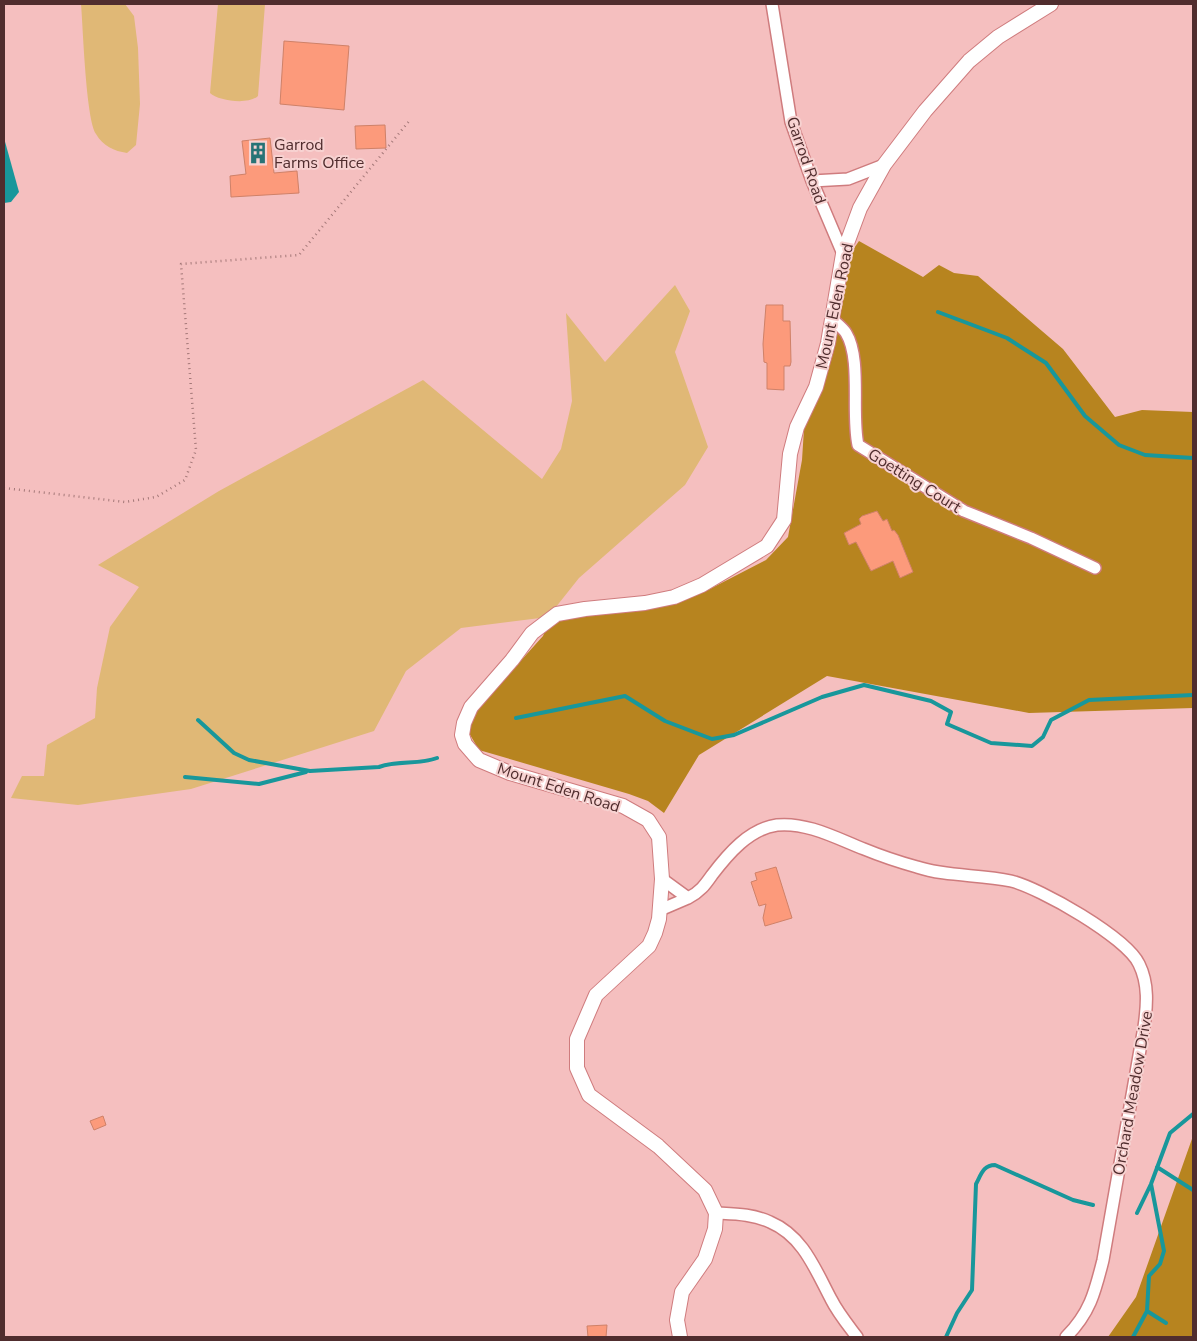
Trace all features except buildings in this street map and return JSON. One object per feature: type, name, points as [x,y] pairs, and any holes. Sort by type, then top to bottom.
[{"type":"street","name":"Garrod Road","points":[[772,4],[791,122],[812,181],[843,254]]},
{"type":"street","name":"Mount Eden Road","points":[[716,1213],[706,1190],[672,1158],[589,1095],[577,1068],[577,1039],[596,995],[649,946],[660,919],[662,879],[659,838],[648,820],[623,806],[510,773],[479,760],[465,744],[462,735],[464,723],[472,706],[512,660],[532,633],[557,614],[645,603],[674,597],[702,585],[767,546],[784,520],[790,454],[797,427],[816,388],[832,319],[843,254],[860,208],[884,165],[925,111],[969,61],[998,37],[1050,4]]},
{"type":"street","points":[[812,181],[826,182],[848,179],[884,165]]},
{"type":"street","name":"Goetting Court","points":[[832,319],[846,333],[852,354],[855,376],[855,432],[858,445],[964,511],[1031,538],[1095,568]]},
{"type":"street","name":"Orchard Meadow Drive","points":[[660,910],[702,890],[725,859],[742,842],[758,831],[776,826],[795,826],[833,836],[889,858],[921,868],[1021,884],[1076,913],[1105,931],[1130,952],[1139,963],[1146,984],[1147,1006],[1144,1027],[1103,1260],[1086,1313],[1066,1337]]},
{"type":"street","points":[[662,879],[688,898]]},
{"type":"street","points":[[680,1337],[677,1320],[682,1292],[705,1258],[715,1229],[716,1213],[749,1216],[769,1221],[787,1231],[803,1249],[819,1272],[834,1304],[857,1337]]},
{"type":"path","points":[[4,488],[125,502],[156,497],[185,480],[196,450],[181,264],[298,255],[410,120]]},
{"type":"shaded area","points":[[81,4],[125,4],[134,16],[138,48],[140,104],[136,145],[127,153],[105,145],[96,134],[93,125],[87,92]]},
{"type":"shaded area","points":[[218,4],[265,4],[258,96],[254,99],[241,101],[226,100],[210,93]]},
{"type":"shaded area","points":[[859,241],[923,277],[939,265],[954,273],[978,276],[1063,349],[1115,417],[1142,410],[1193,412],[1193,708],[1029,713],[827,676],[699,755],[664,813],[648,801],[629,794],[479,750],[469,733],[473,714],[543,636],[551,616],[587,616],[639,611],[681,601],[704,592],[766,560],[788,537],[802,460],[804,429],[819,390],[848,257]]},
{"type":"shaded area","points":[[675,285],[690,311],[675,352],[708,447],[685,485],[579,578],[548,617],[461,628],[406,671],[374,731],[191,789],[78,805],[11,798],[22,776],[44,776],[47,745],[95,718],[97,688],[110,627],[139,587],[98,565],[219,491],[423,380],[542,479],[561,449],[572,401],[566,313],[605,362]]},
{"type":"shaded area","points":[[1193,1136],[1193,1337],[1108,1337],[1136,1297]]},
{"type":"water","points":[[4,138],[19,192],[11,202],[4,203]]},
{"type":"waterway","points":[[938,312],[1007,338],[1046,363],[1085,416],[1119,445],[1145,455],[1193,458]]},
{"type":"waterway","points":[[516,718],[625,696],[665,721],[712,739],[734,735],[822,697],[864,685],[931,701],[951,712],[947,724],[991,743],[1032,746],[1043,737],[1051,720],[1089,700],[1193,695]]},
{"type":"waterway","points":[[198,720],[234,753],[249,760],[310,771],[379,767],[437,758]]},
{"type":"waterway","points":[[185,777],[259,784],[306,772]]},
{"type":"waterway","points":[[1137,1213],[1151,1184],[1170,1133],[1193,1114]]},
{"type":"waterway","points":[[946,1337],[957,1313],[972,1290],[976,1184],[985,1169],[995,1165],[1073,1200],[1093,1205]]},
{"type":"waterway","points":[[1157,1167],[1193,1190]]},
{"type":"waterway","points":[[1133,1337],[1147,1311],[1149,1276],[1160,1264],[1164,1251],[1151,1184]]},
{"type":"waterway","points":[[1147,1311],[1166,1323]]},
{"type":"place","name":"Garrod Farms Office","points":[[258,153]]}]
